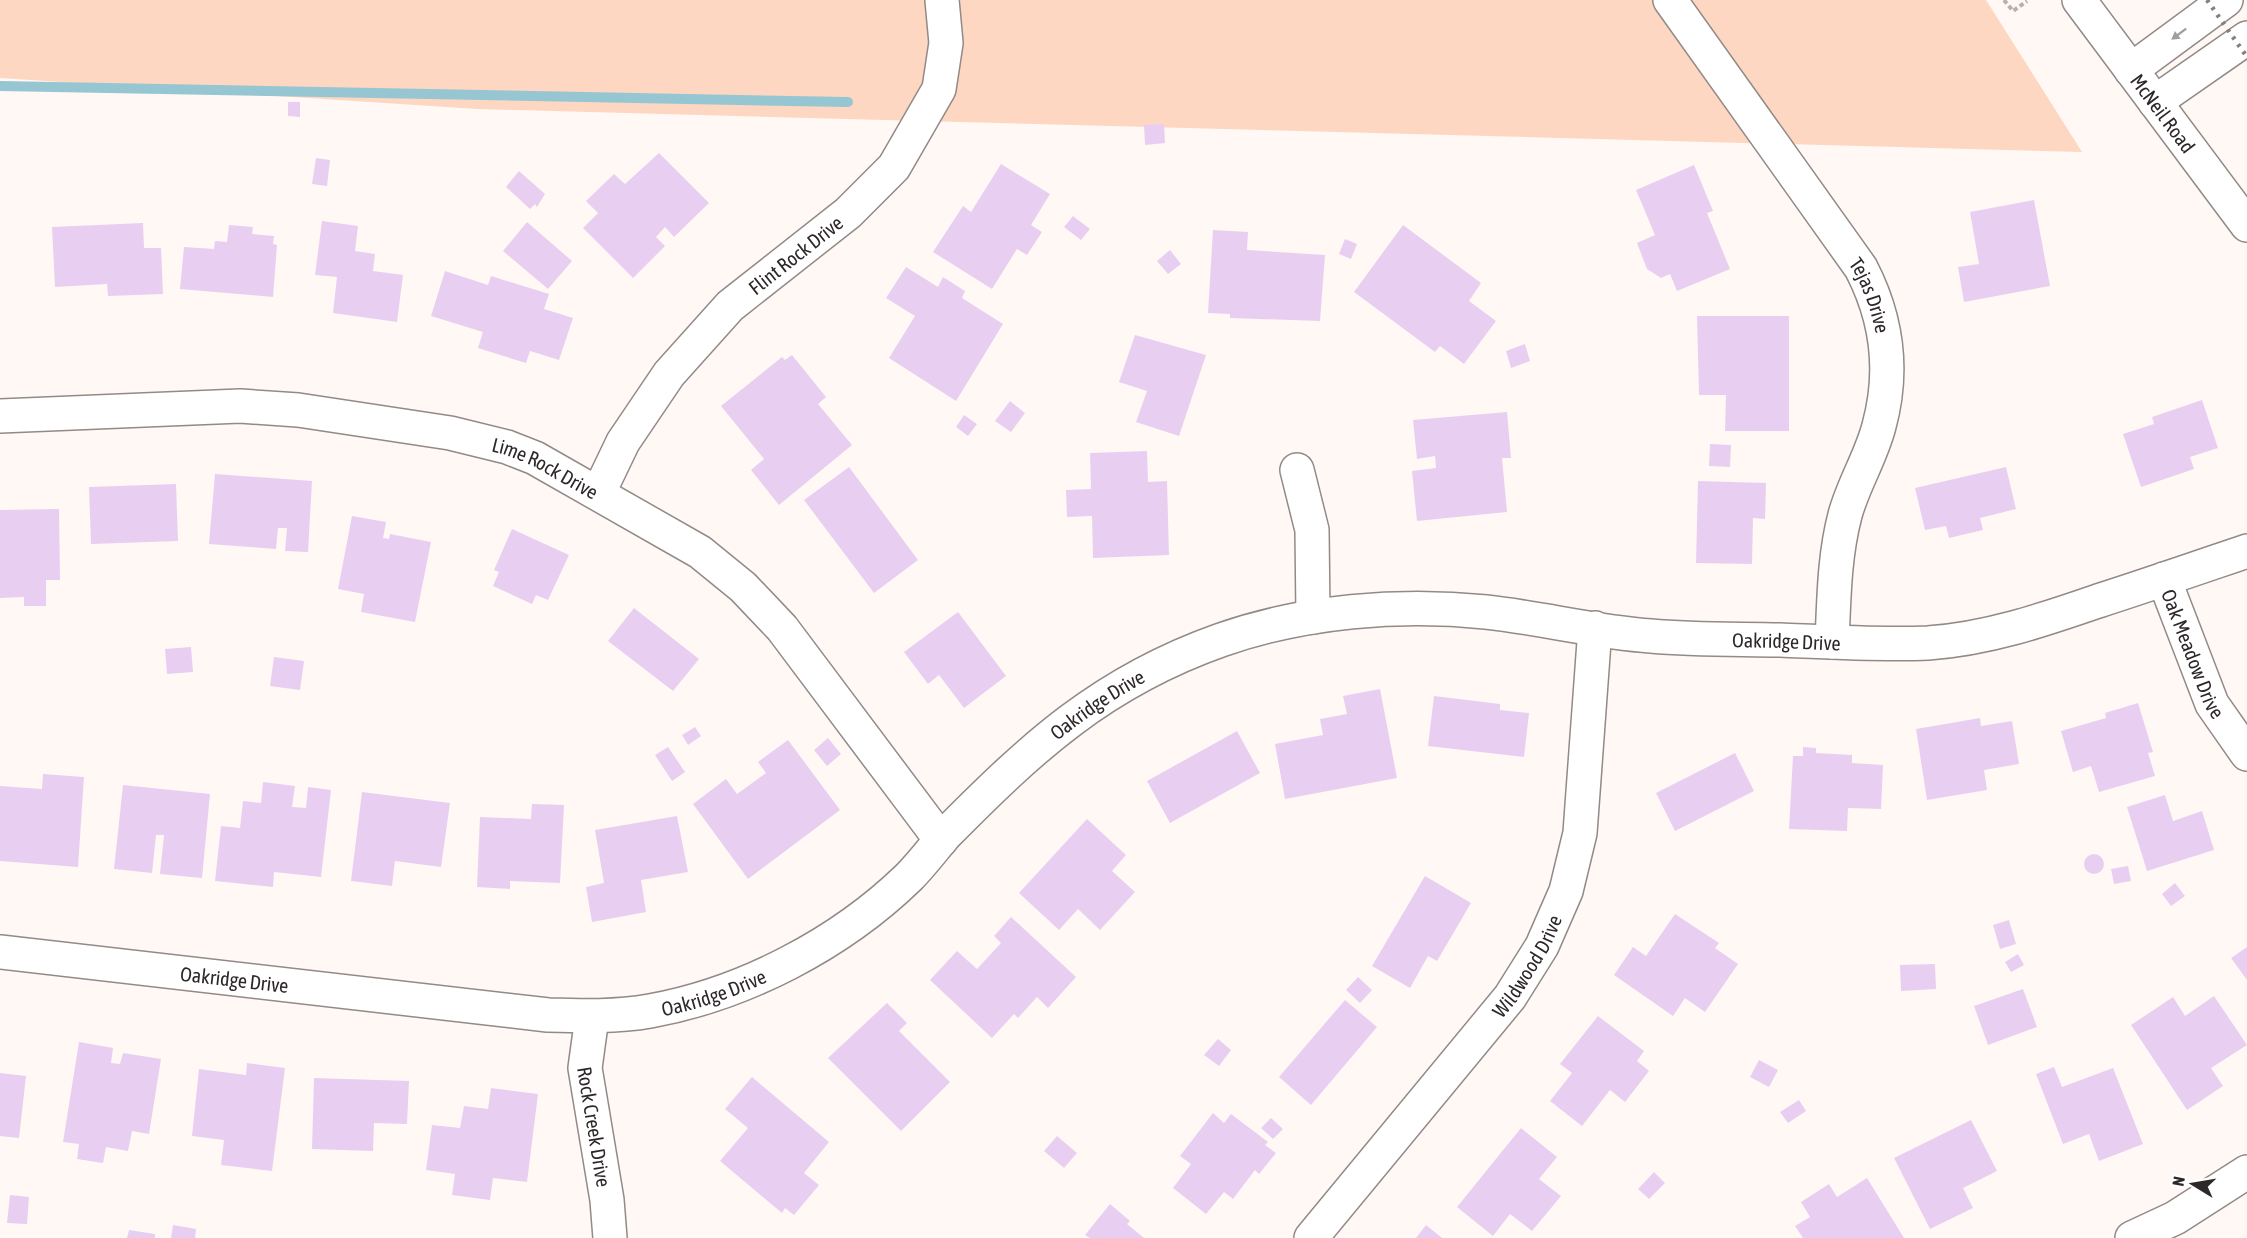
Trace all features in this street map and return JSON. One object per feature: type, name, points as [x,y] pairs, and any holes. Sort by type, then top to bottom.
[{"type":"street","name":"Flint Rock Drive","points":[[599,492],[623,442],[669,374],[722,315],[848,213],[894,167],[939,89],[946,43],[942,0]]},
{"type":"street","name":"Tejas Drive","points":[[1670,0],[1861,268],[1875,296],[1886,337],[1888,379],[1879,427],[1845,513],[1836,557],[1832,642]]},
{"type":"street","name":"McNeil Road","points":[[2079,0],[2247,225]]},
{"type":"street","points":[[2131,70],[2226,0]]},
{"type":"street","points":[[2155,102],[2247,38]]},
{"type":"street","name":"Lime Rock Drive","points":[[0,416],[240,406],[298,410],[450,432],[507,447],[535,458],[599,492],[700,552],[743,587],[782,628],[941,840]]},
{"type":"street","points":[[1297,470],[1312,530],[1313,617]]},
{"type":"street","name":"Oakridge Drive","points":[[0,952],[548,1015],[592,1017],[647,1011],[702,999],[753,979],[827,941],[870,910],[910,876],[941,840],[1028,752],[1074,716],[1122,684],[1173,658],[1229,638],[1313,617],[1428,609],[1484,612],[1651,636],[1928,643],[1984,636],[2036,622],[2247,550]]},
{"type":"street","name":"Oak Meadow Drive","points":[[2164,579],[2212,704],[2247,754]]},
{"type":"street","name":"Wildwood Drive","points":[[1311,1238],[1509,997],[1542,946],[1566,891],[1580,833],[1595,628]]},
{"type":"street","name":"Rock Creek Drive","points":[[592,1017],[585,1068],[607,1200],[610,1238]]},
{"type":"street","points":[[2132,1238],[2175,1218],[2247,1172]]},
{"type":"path","points":[[2004,0],[2013,11],[2027,1]]},
{"type":"shaded area","points":[[0,0],[1986,0],[2082,152],[477,109],[0,78]]},
{"type":"building","points":[[288,102],[300,102],[300,117],[288,116]]},
{"type":"building","points":[[1164,124],[1165,143],[1145,145],[1144,125]]},
{"type":"building","points":[[659,153],[709,203],[674,237],[665,227],[656,237],[665,246],[633,278],[583,228],[598,213],[586,201],[614,174],[625,184]]},
{"type":"building","points":[[316,158],[330,160],[327,186],[312,184]]},
{"type":"building","points":[[1001,164],[1050,194],[1031,225],[1042,232],[1027,255],[1017,249],[992,289],[933,252],[963,206],[971,212]]},
{"type":"building","points":[[1694,165],[1713,211],[1707,213],[1730,269],[1677,291],[1670,274],[1661,278],[1647,269],[1637,243],[1655,235],[1636,190]]},
{"type":"building","points":[[519,171],[545,194],[537,207],[535,204],[530,209],[506,187]]},
{"type":"building","points":[[2034,200],[2050,286],[1964,302],[1958,267],[1979,264],[1970,212]]},
{"type":"building","points":[[1073,216],[1090,229],[1081,240],[1064,227]]},
{"type":"building","points":[[322,221],[358,226],[355,251],[375,254],[373,271],[403,275],[397,322],[333,313],[337,277],[315,275]]},
{"type":"building","points":[[527,222],[572,261],[548,289],[503,251]]},
{"type":"building","points":[[143,223],[144,248],[161,248],[163,294],[108,296],[107,284],[55,287],[52,227]]},
{"type":"building","points":[[229,225],[253,227],[252,234],[274,236],[273,244],[277,245],[273,297],[180,289],[184,247],[214,249],[215,241],[227,242]]},
{"type":"building","points":[[1403,225],[1481,283],[1469,301],[1496,321],[1464,364],[1440,346],[1435,352],[1354,292]]},
{"type":"building","points":[[1213,230],[1248,232],[1247,250],[1325,255],[1320,321],[1230,318],[1230,314],[1208,313]]},
{"type":"building","points":[[1345,239],[1357,244],[1351,259],[1339,254]]},
{"type":"building","points":[[1170,250],[1181,264],[1168,274],[1157,261]]},
{"type":"building","points":[[906,267],[938,287],[943,277],[965,291],[962,298],[1003,324],[956,401],[889,358],[915,316],[886,298]]},
{"type":"building","points":[[445,271],[488,285],[491,276],[549,294],[544,309],[573,318],[559,360],[530,351],[526,363],[478,348],[483,332],[431,316]]},
{"type":"building","points":[[1697,316],[1789,316],[1789,431],[1725,431],[1726,395],[1699,395]]},
{"type":"building","points":[[1135,335],[1206,355],[1179,436],[1136,422],[1147,391],[1119,382]]},
{"type":"building","points":[[1525,344],[1530,361],[1511,368],[1506,351]]},
{"type":"building","points":[[792,355],[826,397],[818,404],[852,445],[779,505],[751,470],[764,459],[721,406],[782,357],[785,360]]},
{"type":"building","points":[[2202,400],[2218,448],[2190,457],[2194,469],[2141,487],[2123,434],[2154,424],[2152,417]]},
{"type":"building","points":[[1010,401],[1025,413],[1011,432],[995,421]]},
{"type":"building","points":[[1507,412],[1511,458],[1502,458],[1507,512],[1417,521],[1412,471],[1436,468],[1435,456],[1417,459],[1413,420]]},
{"type":"building","points":[[964,415],[977,424],[968,436],[956,427]]},
{"type":"building","points":[[1710,444],[1731,445],[1730,467],[1709,466]]},
{"type":"building","points":[[1147,451],[1148,482],[1167,481],[1169,555],[1093,558],[1092,516],[1067,517],[1066,490],[1091,489],[1090,453]]},
{"type":"building","points":[[849,467],[918,560],[874,593],[804,500]]},
{"type":"building","points":[[2006,467],[2016,509],[1980,518],[1983,530],[1949,538],[1946,526],[1925,530],[1915,488]]},
{"type":"building","points":[[215,474],[312,481],[308,552],[285,551],[287,528],[278,528],[276,549],[209,544]]},
{"type":"building","points":[[1698,481],[1766,483],[1765,519],[1753,518],[1752,564],[1696,563]]},
{"type":"building","points":[[176,484],[178,541],[91,544],[89,487]]},
{"type":"building","points":[[59,509],[60,580],[46,580],[46,606],[24,606],[24,597],[0,598],[0,510]]},
{"type":"building","points":[[352,516],[386,522],[383,538],[389,539],[390,534],[431,542],[415,622],[361,612],[364,594],[338,589]]},
{"type":"building","points":[[512,529],[569,555],[548,600],[536,595],[532,604],[493,586],[499,572],[494,570]]},
{"type":"building","points":[[634,608],[699,659],[673,691],[608,641]]},
{"type":"building","points":[[958,612],[1006,676],[964,708],[939,675],[928,684],[904,652]]},
{"type":"building","points":[[191,647],[193,672],[167,674],[165,649]]},
{"type":"building","points":[[274,657],[304,661],[300,690],[270,686]]},
{"type":"building","points":[[1380,689],[1397,778],[1285,799],[1275,744],[1323,735],[1320,719],[1347,714],[1343,696]]},
{"type":"building","points":[[1434,696],[1500,704],[1500,710],[1529,713],[1524,757],[1428,746]]},
{"type":"building","points":[[2138,703],[2153,752],[2148,753],[2155,776],[2099,792],[2091,766],[2073,772],[2061,731],[2106,718],[2105,713]]},
{"type":"building","points":[[1980,718],[1981,726],[2012,721],[2019,764],[1984,770],[1987,790],[1927,800],[1916,729]]},
{"type":"building","points":[[695,727],[701,736],[688,745],[682,735]]},
{"type":"building","points":[[1237,731],[1260,773],[1170,823],[1147,781]]},
{"type":"building","points":[[828,738],[841,754],[827,766],[814,750]]},
{"type":"building","points":[[788,740],[840,810],[748,879],[693,804],[726,779],[737,794],[766,773],[758,762]]},
{"type":"building","points":[[668,747],[685,772],[672,781],[655,755]]},
{"type":"building","points":[[1803,747],[1816,748],[1816,753],[1852,755],[1852,763],[1883,765],[1881,809],[1848,808],[1847,831],[1789,829],[1793,756],[1803,756]]},
{"type":"building","points":[[1735,753],[1754,791],[1675,831],[1656,793]]},
{"type":"building","points":[[43,774],[84,777],[78,867],[0,861],[0,786],[42,789]]},
{"type":"building","points":[[263,782],[295,786],[292,807],[306,808],[308,787],[331,790],[321,877],[274,872],[273,887],[215,881],[221,826],[240,828],[243,801],[261,803]]},
{"type":"building","points":[[123,785],[210,794],[202,878],[160,874],[164,835],[156,835],[152,873],[114,869]]},
{"type":"building","points":[[362,792],[450,803],[441,867],[395,861],[392,886],[351,881]]},
{"type":"building","points":[[2165,795],[2173,821],[2202,811],[2214,850],[2147,871],[2127,807]]},
{"type":"building","points":[[532,804],[564,805],[560,883],[510,881],[510,889],[477,887],[480,817],[531,819]]},
{"type":"building","points":[[677,816],[688,872],[641,880],[646,912],[592,922],[586,887],[604,883],[595,830]]},
{"type":"building","points":[[1087,819],[1126,855],[1112,871],[1135,892],[1100,930],[1078,909],[1059,930],[1019,893]]},
{"type":"building","points":[[2094,854],[2101,857],[2104,864],[2101,871],[2094,874],[2087,871],[2084,864],[2087,857]]},
{"type":"building","points":[[2128,866],[2131,881],[2114,884],[2111,869]]},
{"type":"building","points":[[1425,876],[1471,903],[1437,961],[1428,956],[1410,988],[1372,966]]},
{"type":"building","points":[[2175,883],[2185,896],[2171,906],[2162,894]]},
{"type":"building","points":[[1675,914],[1719,943],[1715,948],[1738,964],[1705,1012],[1685,998],[1673,1016],[1614,975],[1633,947],[1646,956]]},
{"type":"building","points":[[1011,917],[1076,977],[1048,1008],[1037,997],[1018,1018],[1014,1014],[992,1038],[930,980],[957,951],[977,969],[1001,943],[994,936]]},
{"type":"building","points":[[2009,920],[2016,944],[2000,949],[1993,925]]},
{"type":"building","points":[[2247,947],[2247,980],[2231,958]]},
{"type":"building","points":[[2018,954],[2024,965],[2011,972],[2005,962]]},
{"type":"building","points":[[1935,964],[1936,989],[1901,991],[1900,965]]},
{"type":"building","points":[[1358,977],[1372,990],[1360,1003],[1346,990]]},
{"type":"building","points":[[2023,989],[2037,1027],[1988,1045],[1974,1006]]},
{"type":"building","points":[[2214,996],[2247,1045],[2211,1068],[2223,1086],[2187,1110],[2131,1025],[2173,997],[2185,1016]]},
{"type":"building","points":[[1345,1000],[1377,1027],[1311,1105],[1279,1077]]},
{"type":"building","points":[[887,1003],[907,1023],[899,1031],[950,1082],[901,1131],[828,1058]]},
{"type":"building","points":[[1598,1016],[1644,1051],[1637,1061],[1649,1071],[1625,1102],[1610,1090],[1582,1126],[1550,1101],[1572,1073],[1560,1064]]},
{"type":"building","points":[[1218,1039],[1231,1050],[1219,1066],[1204,1055]]},
{"type":"building","points":[[79,1042],[113,1048],[111,1063],[120,1064],[123,1053],[161,1059],[149,1134],[132,1131],[128,1151],[106,1147],[103,1163],[77,1159],[79,1144],[63,1142]]},
{"type":"building","points":[[1759,1060],[1778,1070],[1769,1087],[1750,1077]]},
{"type":"building","points":[[247,1063],[285,1068],[272,1171],[221,1165],[224,1140],[192,1136],[199,1069],[246,1075]]},
{"type":"building","points":[[2054,1067],[2062,1087],[2113,1068],[2143,1144],[2099,1161],[2089,1134],[2063,1144],[2036,1074]]},
{"type":"building","points":[[0,1073],[26,1076],[19,1138],[0,1136]]},
{"type":"building","points":[[752,1077],[829,1142],[804,1173],[819,1185],[794,1215],[785,1208],[782,1213],[720,1161],[748,1128],[725,1109]]},
{"type":"building","points":[[314,1078],[409,1081],[407,1124],[374,1123],[373,1151],[312,1149]]},
{"type":"building","points":[[491,1088],[538,1094],[527,1182],[493,1178],[490,1200],[452,1195],[455,1174],[426,1170],[432,1125],[460,1128],[464,1106],[488,1109]]},
{"type":"building","points":[[1799,1100],[1806,1111],[1788,1123],[1780,1112]]},
{"type":"building","points":[[1213,1113],[1224,1123],[1231,1114],[1268,1142],[1265,1145],[1276,1153],[1259,1174],[1255,1170],[1233,1199],[1224,1192],[1206,1214],[1173,1188],[1191,1164],[1180,1156]]},
{"type":"building","points":[[1271,1118],[1283,1129],[1273,1139],[1261,1128]]},
{"type":"building","points":[[1971,1120],[1997,1171],[1963,1188],[1973,1208],[1930,1229],[1894,1158]]},
{"type":"building","points":[[1521,1128],[1557,1157],[1539,1179],[1561,1196],[1532,1231],[1510,1214],[1493,1236],[1457,1207]]},
{"type":"building","points":[[1057,1136],[1077,1153],[1064,1168],[1044,1151]]},
{"type":"building","points":[[1654,1172],[1665,1183],[1649,1199],[1638,1189]]},
{"type":"building","points":[[1867,1178],[1904,1238],[1803,1238],[1795,1226],[1810,1217],[1801,1202],[1829,1184],[1837,1197]]},
{"type":"building","points":[[10,1195],[29,1197],[27,1224],[7,1223]]},
{"type":"building","points":[[1110,1204],[1130,1221],[1127,1224],[1144,1238],[1090,1238],[1085,1235]]},
{"type":"building","points":[[173,1225],[196,1229],[195,1238],[171,1238]]},
{"type":"building","points":[[1426,1225],[1442,1238],[1416,1238]]},
{"type":"building","points":[[129,1230],[155,1234],[155,1238],[127,1238]]},
{"type":"waterway","points":[[0,86],[848,102]]},
{"type":"railway","points":[[2207,0],[2247,57]]}]
